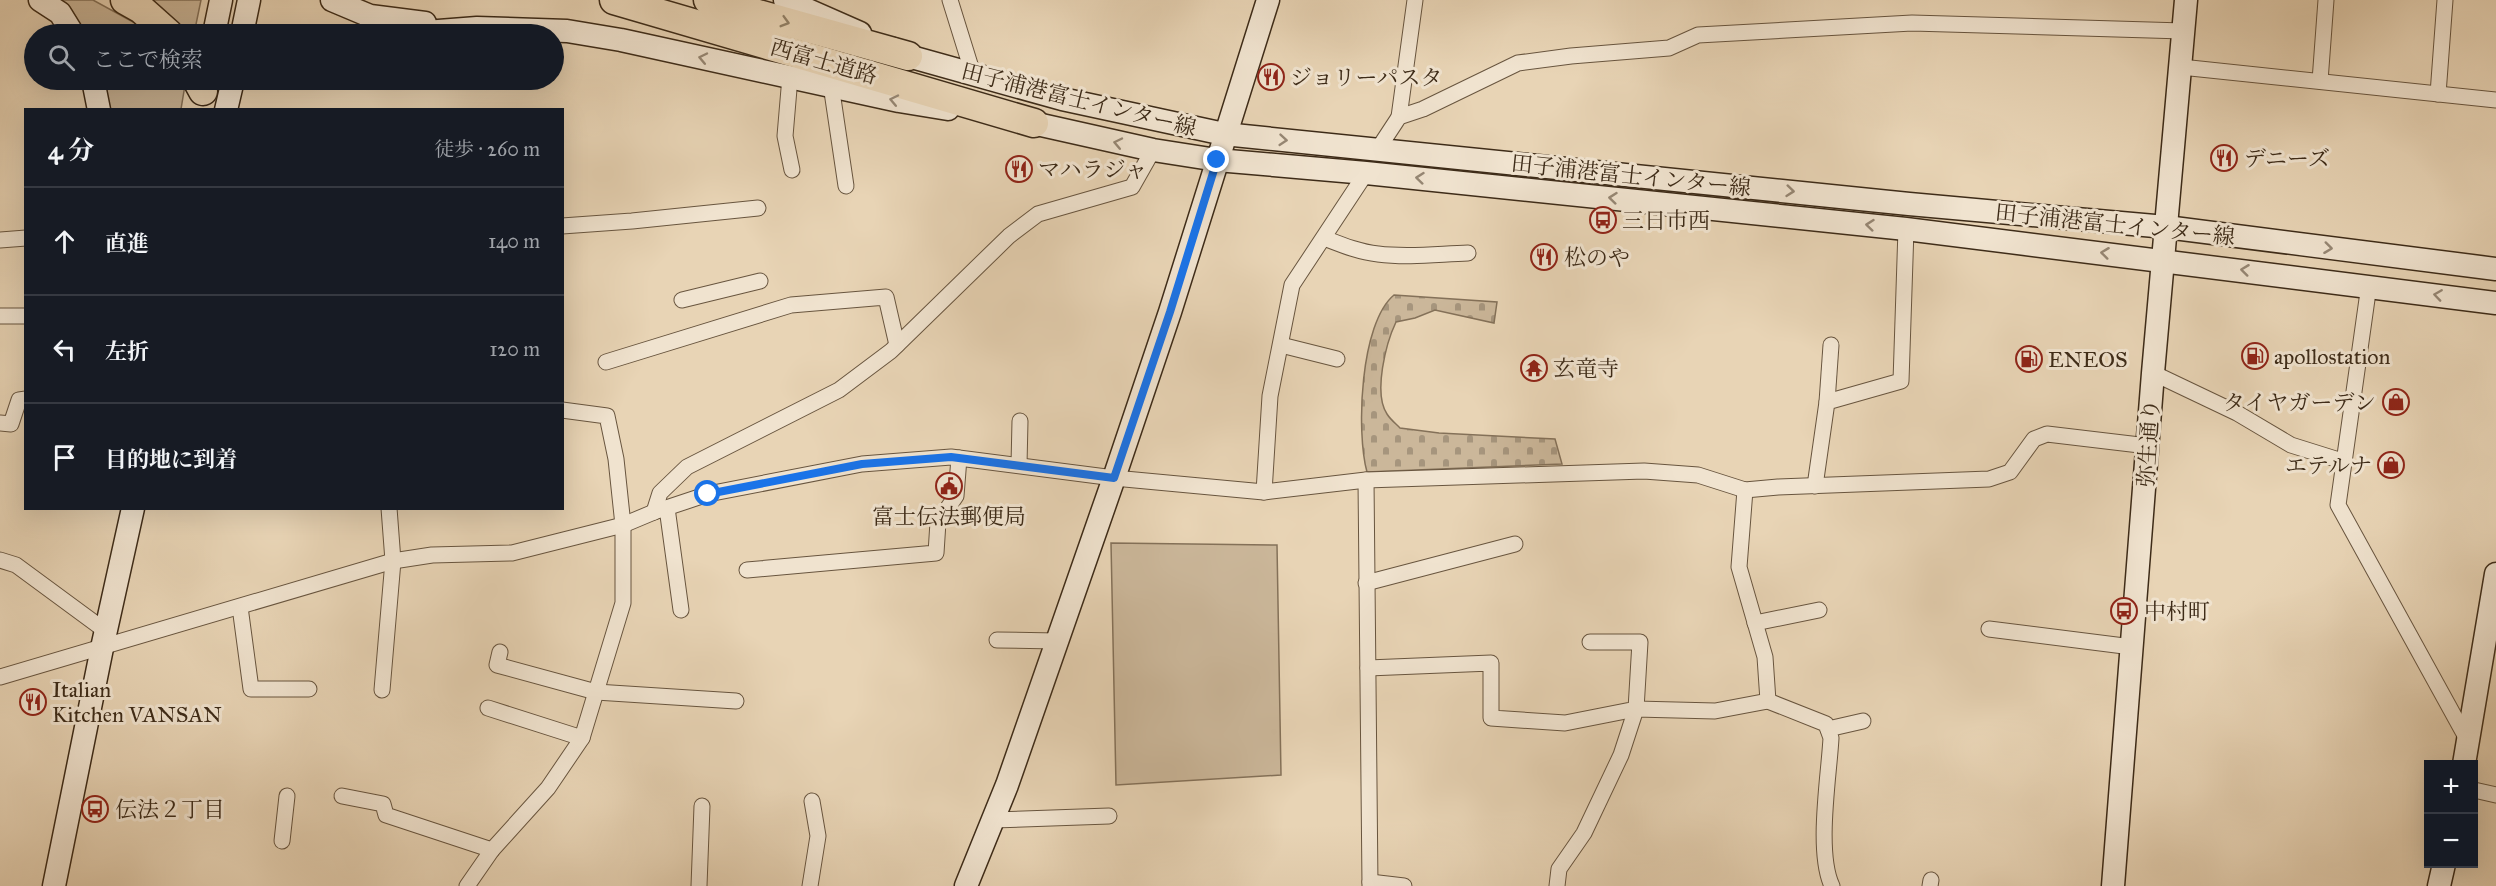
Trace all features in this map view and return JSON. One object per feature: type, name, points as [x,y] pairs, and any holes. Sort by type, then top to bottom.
[{"type":"highway","points":[[125,0],[141,9],[158,24]]},
{"type":"highway","name":"西富士道路","points":[[614,0],[1034,123]]},
{"type":"highway","name":"西富士道路","points":[[708,0],[908,56]]},
{"type":"main road","points":[[40,0],[60,13],[67,24]]},
{"type":"main road","points":[[216,24],[221,0]]},
{"type":"main road","points":[[244,24],[249,0]]},
{"type":"main road","points":[[332,0],[370,16],[448,24]]},
{"type":"main road","name":"田子浦港富士インター線","points":[[785,0],[840,23],[908,56],[1062,99],[1224,134],[1909,204],[2166,227],[2496,269]]},
{"type":"main road","points":[[966,886],[993,820],[1058,641],[1114,478],[1170,312],[1224,134],[1268,0]]},
{"type":"main road","name":"弥生通り","points":[[2113,886],[2153,373],[2186,0]]},
{"type":"main road","name":"田子浦港富士インター線","points":[[564,31],[621,40],[899,101],[1034,123],[1154,150],[1217,160],[1366,173],[1906,229],[2369,285],[2496,303]]},
{"type":"main road","points":[[95,90],[99,108]]},
{"type":"main road","points":[[227,108],[232,90]]},
{"type":"main road","points":[[54,886],[133,510]]},
{"type":"main road","points":[[2465,760],[2496,574]]},
{"type":"main road","points":[[2439,886],[2443,868]]},
{"type":"street","points":[[950,0],[973,74]]},
{"type":"street","points":[[1378,149],[1399,117],[1415,0]]},
{"type":"street","points":[[2320,81],[2326,0]]},
{"type":"street","points":[[2438,94],[2445,0]]},
{"type":"street","points":[[1399,117],[1423,109],[1518,63],[1669,48],[1698,35],[1912,23],[2183,31]]},
{"type":"street","points":[[2181,67],[2496,100]]},
{"type":"street","points":[[790,77],[785,135],[792,170]]},
{"type":"street","points":[[831,86],[846,186]]},
{"type":"street","points":[[681,610],[660,510],[660,493],[687,467],[838,390],[897,345],[1009,237],[1038,214],[1132,187],[1154,150]]},
{"type":"street","points":[[1264,492],[1270,396],[1292,285],[1366,173]]},
{"type":"street","points":[[564,226],[632,222],[758,208]]},
{"type":"street","points":[[1827,402],[1902,381],[1906,229]]},
{"type":"street","points":[[0,240],[24,238]]},
{"type":"street","points":[[1324,238],[1357,250],[1378,254],[1409,256],[1468,253]]},
{"type":"street","points":[[682,300],[760,281]]},
{"type":"street","points":[[2369,285],[2342,461],[2338,505],[2468,741]]},
{"type":"street","points":[[606,362],[791,305],[886,297],[897,345]]},
{"type":"street","points":[[0,316],[24,316]]},
{"type":"street","points":[[1281,345],[1337,359]]},
{"type":"street","points":[[1815,486],[1827,402],[1831,345]]},
{"type":"street","points":[[2153,373],[2237,413],[2291,445],[2342,461]]},
{"type":"street","points":[[0,423],[11,424],[19,400],[24,399]]},
{"type":"street","points":[[467,886],[492,850],[548,788],[582,738],[623,603],[623,525],[616,459],[607,416],[564,410]]},
{"type":"street","points":[[1019,465],[1020,422]]},
{"type":"street","points":[[0,677],[105,640],[240,607],[393,561],[432,555],[512,553],[623,525],[708,494],[862,464],[959,458],[1114,478],[1264,492],[1366,480],[1644,471],[1698,475],[1745,490],[1989,478],[2010,472],[2034,439],[2047,434],[2148,446]]},
{"type":"street","points":[[747,570],[936,553],[938,522],[956,496],[959,458]]},
{"type":"street","points":[[1366,480],[1370,884],[1404,886]]},
{"type":"street","points":[[1745,490],[1739,567],[1765,657],[1768,701]]},
{"type":"street","points":[[382,690],[393,561],[389,510]]},
{"type":"street","points":[[1366,583],[1515,544]]},
{"type":"street","points":[[0,560],[16,565],[105,640]]},
{"type":"street","points":[[240,607],[251,689],[309,689]]},
{"type":"street","points":[[1755,623],[1819,610]]},
{"type":"street","points":[[1989,629],[2132,647]]},
{"type":"street","points":[[997,640],[1058,641]]},
{"type":"street","points":[[1557,886],[1559,869],[1584,833],[1621,755],[1636,709],[1640,642],[1590,642]]},
{"type":"street","points":[[500,652],[497,665],[596,692],[736,701]]},
{"type":"street","points":[[1368,668],[1491,663],[1491,718],[1565,723],[1636,709],[1715,711],[1768,701],[1826,724],[1831,738],[1824,849],[1828,878],[1832,886]]},
{"type":"street","points":[[488,708],[582,738]]},
{"type":"street","points":[[1828,729],[1863,721]]},
{"type":"street","points":[[2478,791],[2496,795]]},
{"type":"street","points":[[282,841],[287,796]]},
{"type":"street","points":[[342,796],[383,804],[386,815],[492,850]]},
{"type":"street","points":[[810,886],[818,836],[812,801]]},
{"type":"street","points":[[699,886],[702,806]]},
{"type":"street","points":[[993,820],[1109,816]]},
{"type":"green space","points":[[52,0],[93,0],[137,24],[76,24]]},
{"type":"green space","points":[[148,0],[201,0],[196,24],[175,24]]},
{"type":"green space","points":[[106,90],[184,90],[181,108],[110,108]]},
{"type":"green space","points":[[1394,295],[1497,302],[1494,323],[1435,310],[1396,322],[1388,342],[1381,381],[1383,405],[1393,421],[1400,428],[1439,433],[1555,439],[1562,464],[1367,472],[1362,431],[1364,379],[1374,329],[1383,309]]},
{"type":"green space","points":[[1111,543],[1277,545],[1281,775],[1116,785]]},
{"type":"place","name":"ジョリーパスタ","points":[[1271,77]]},
{"type":"place","name":"デニーズ","points":[[2224,158]]},
{"type":"place","name":"マハラジャ","points":[[1019,169]]},
{"type":"place","name":"三日市西","points":[[1603,220]]},
{"type":"place","name":"松のや","points":[[1544,257]]},
{"type":"place","name":"apollostation","points":[[2255,356]]},
{"type":"place","name":"ENEOS","points":[[2029,359]]},
{"type":"place","name":"玄竜寺","points":[[1534,368]]},
{"type":"place","name":"タイヤガーデン","points":[[2396,402]]},
{"type":"place","name":"エテルナ","points":[[2391,465]]},
{"type":"place","name":"富士伝法郵便局","points":[[949,486]]},
{"type":"place","name":"中村町","points":[[2124,611]]},
{"type":"place","name":"Italian Kitchen VANSAN","points":[[33,702]]},
{"type":"place","name":"伝法２丁目","points":[[95,809]]},
{"type":"route","points":[[708,494],[862,464],[951,457],[1114,478],[1170,312],[1217,160]]}]
